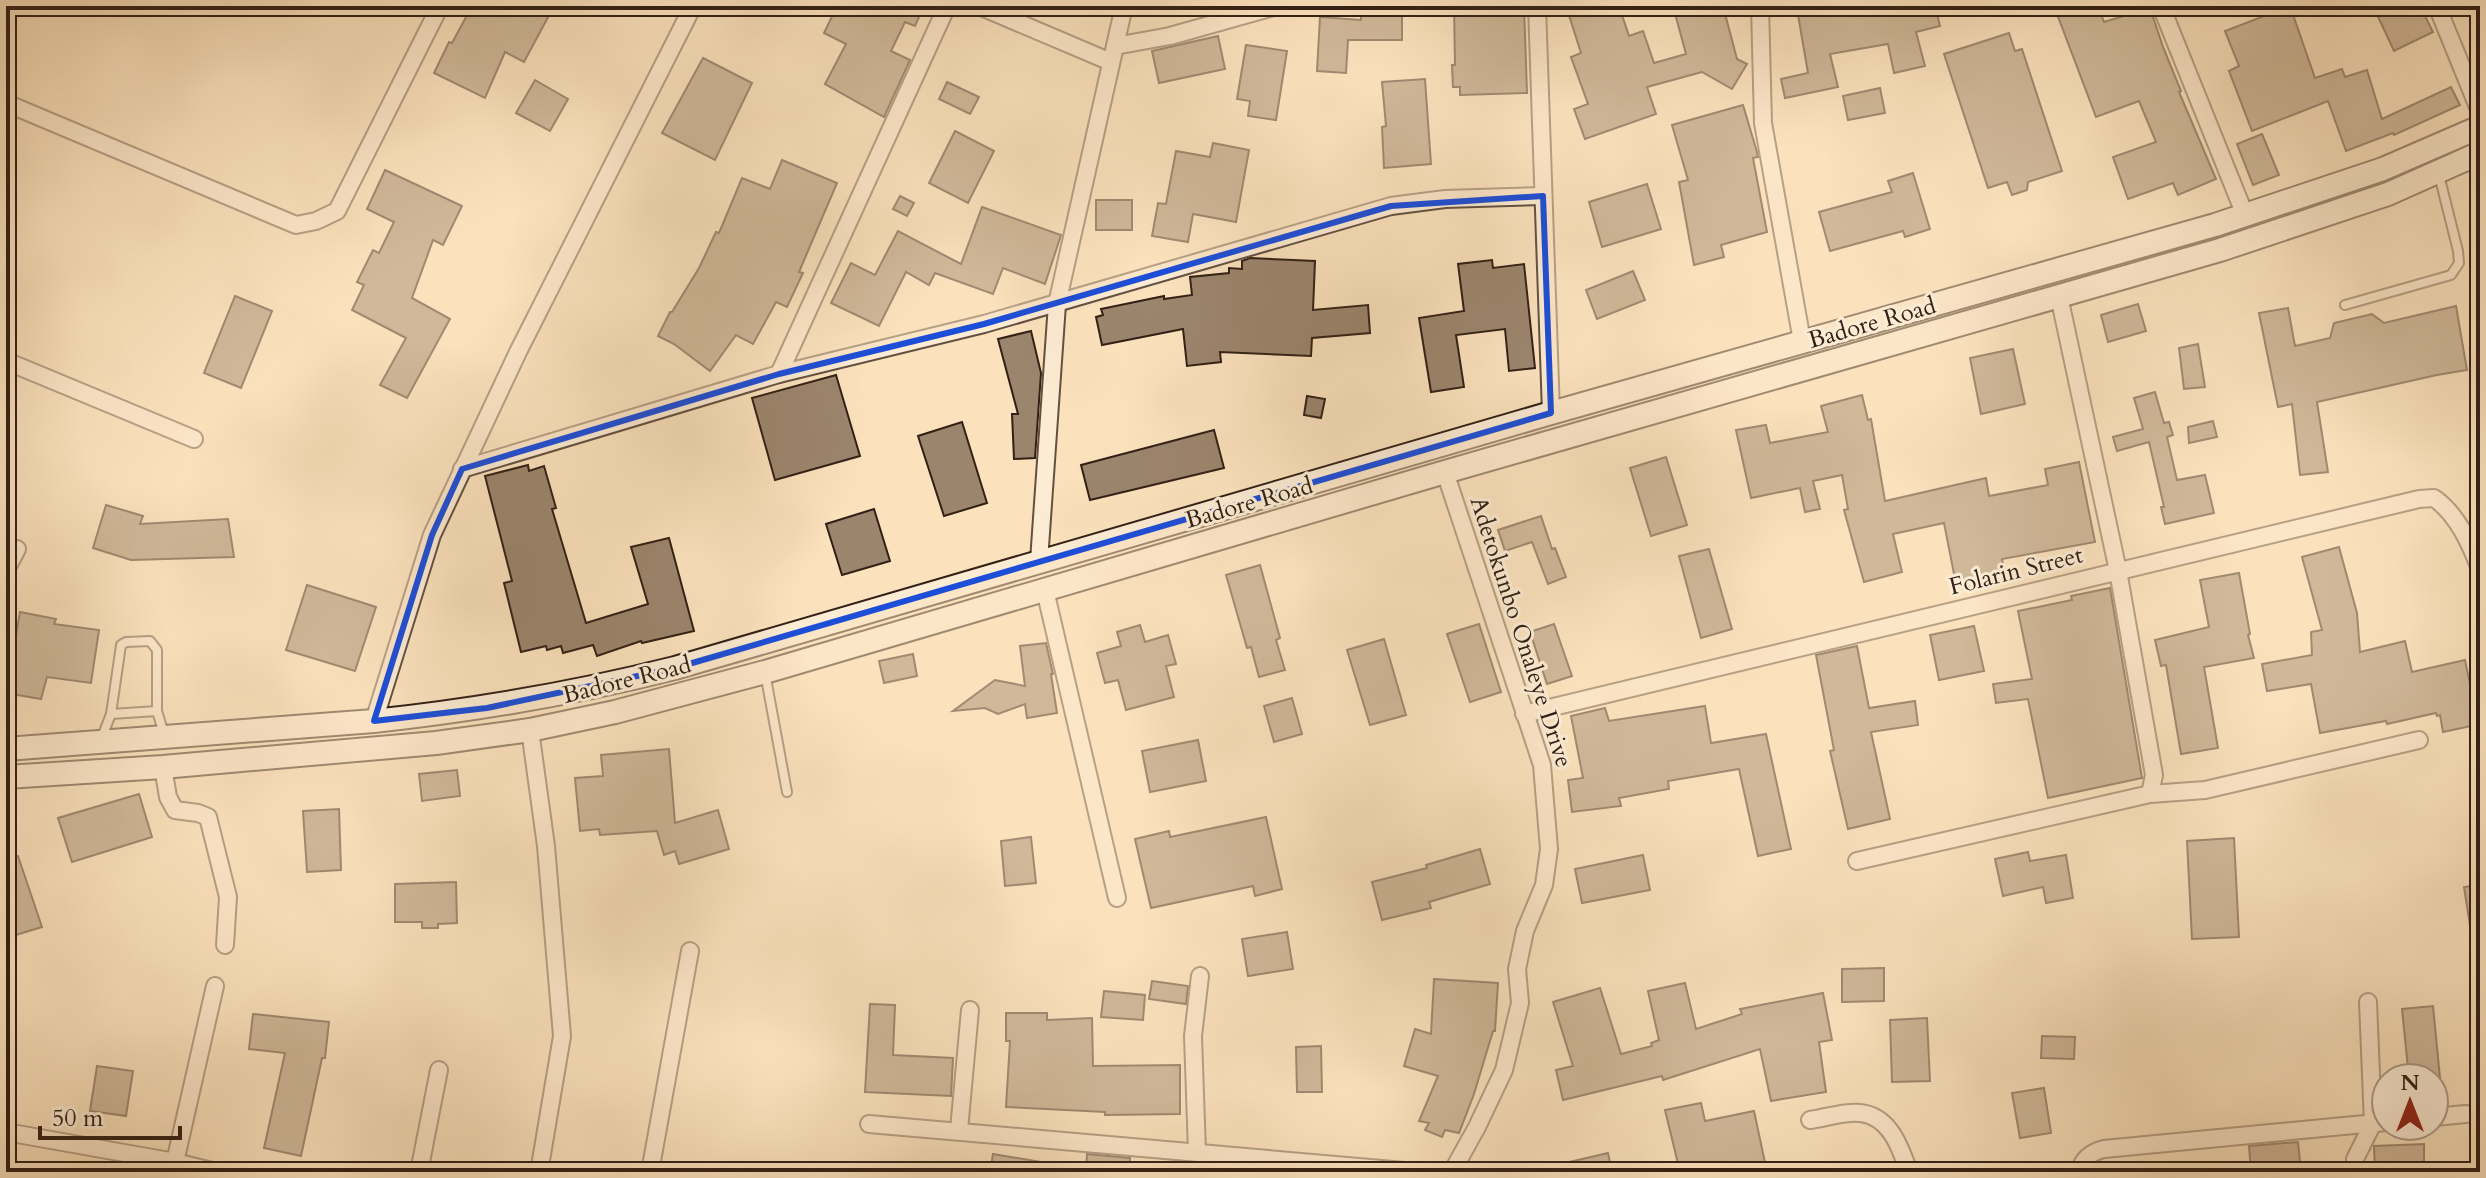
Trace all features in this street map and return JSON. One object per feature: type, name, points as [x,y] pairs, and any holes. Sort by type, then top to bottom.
[{"type":"main road","name":"Badore Road","points":[[6,749],[374,721],[487,708],[675,668],[2245,215],[2383,169],[2480,127]]},
{"type":"main road","name":"Badore Road","points":[[6,777],[163,767],[436,743],[530,730],[615,712],[765,672],[2273,233],[2388,194],[2480,153]]},
{"type":"main road","points":[[893,604],[899,632]]},
{"type":"street","points":[[6,103],[296,225],[316,221],[337,211],[440,6]]},
{"type":"street","points":[[374,721],[432,535],[693,6]]},
{"type":"street","points":[[779,374],[947,6]]},
{"type":"street","points":[[979,6],[1113,54],[1277,6]]},
{"type":"street","points":[[1039,561],[1057,304],[1124,6]]},
{"type":"street","points":[[1537,6],[1551,413]]},
{"type":"street","points":[[1760,6],[1763,123],[1802,341]]},
{"type":"street","points":[[2161,6],[2245,215]]},
{"type":"street","points":[[2437,6],[2480,112]]},
{"type":"street","points":[[462,469],[779,374],[1057,304],[1391,206],[1445,199],[1543,196]]},
{"type":"street","points":[[2059,296],[2118,571],[2154,775],[2150,794]]},
{"type":"street","points":[[6,361],[194,439]]},
{"type":"street","name":"Adetokunbo Onaleye Drive","points":[[1445,472],[1542,765],[1549,849],[1544,885],[1525,931],[1517,969],[1520,1003],[1504,1070],[1452,1172]]},
{"type":"street","name":"Folarin Street","points":[[1524,714],[2419,499],[2434,498],[2448,507],[2473,550],[2480,569]]},
{"type":"street","points":[[6,570],[17,549]]},
{"type":"street","points":[[1045,590],[1117,898]]},
{"type":"street","points":[[530,730],[546,846],[562,1036],[539,1172]]},
{"type":"street","points":[[1857,861],[2150,794],[2205,790],[2419,740]]},
{"type":"street","points":[[163,767],[168,797],[175,810],[208,817],[228,897],[225,945]]},
{"type":"street","points":[[650,1172],[690,951]]},
{"type":"street","points":[[1197,1152],[1193,1036],[1200,976]]},
{"type":"street","points":[[175,1162],[215,986]]},
{"type":"street","points":[[2368,1002],[2374,1062]]},
{"type":"street","points":[[959,1130],[970,1010]]},
{"type":"street","points":[[419,1172],[439,1070]]},
{"type":"street","points":[[1810,1120],[1860,1113],[1885,1122],[1901,1149],[1909,1172]]},
{"type":"street","points":[[2450,1116],[2466,1114]]},
{"type":"street","points":[[869,1124],[1416,1172]]},
{"type":"street","points":[[2079,1172],[2081,1164],[2092,1152],[2104,1149],[2370,1124]]},
{"type":"street","points":[[6,1132],[216,1172]]},
{"type":"street","points":[[2356,1172],[2355,1159],[2370,1137]]},
{"type":"lane","points":[[2345,305],[2451,275],[2459,263],[2458,251],[2438,172]]},
{"type":"lane","points":[[99,742],[111,714],[119,651],[126,642],[150,641],[156,646],[157,711],[165,737]]},
{"type":"lane","points":[[765,672],[787,792]]},
{"type":"lane","points":[[111,714],[157,711]]},
{"type":"highlighted area","points":[[1543,196],[1551,413],[675,668],[487,708],[374,721],[432,535],[462,469],[779,374],[984,324],[1391,206]]},
{"type":"building","points":[[472,6],[554,6],[524,62],[505,52],[485,98],[434,73]]},
{"type":"building","points":[[837,6],[924,6],[915,26],[905,22],[891,51],[910,60],[884,117],[825,84],[846,44],[824,33]]},
{"type":"building","points":[[1361,6],[1402,6],[1402,40],[1348,40],[1346,73],[1317,71],[1320,17],[1361,20]]},
{"type":"building","points":[[1454,6],[1524,6],[1527,93],[1460,95],[1460,87],[1453,87]]},
{"type":"building","points":[[1566,6],[1619,6],[1629,36],[1643,31],[1654,63],[1686,54],[1673,6],[1723,6],[1737,59],[1747,64],[1732,89],[1702,72],[1647,87],[1656,114],[1585,139],[1574,109],[1588,104],[1571,57],[1581,53]]},
{"type":"building","points":[[1799,6],[1875,6],[1877,16],[1935,6],[1940,26],[1916,32],[1925,66],[1894,73],[1888,44],[1830,54],[1838,87],[1785,98],[1781,79],[1808,73]]},
{"type":"building","points":[[2054,6],[2094,6],[2095,14],[2100,12],[2104,22],[2150,8],[2179,92],[2216,179],[2178,195],[2173,183],[2128,199],[2113,157],[2156,142],[2139,101],[2096,117]]},
{"type":"building","points":[[2290,6],[2315,78],[2342,69],[2345,77],[2367,70],[2382,119],[2451,87],[2460,105],[2394,135],[2346,151],[2328,101],[2252,131],[2229,71],[2239,66],[2225,31]]},
{"type":"building","points":[[2373,6],[2420,6],[2433,32],[2394,51]]},
{"type":"building","points":[[2009,33],[2015,51],[2022,49],[2062,171],[2028,182],[2027,190],[2012,195],[2007,182],[1988,188],[1944,54]]},
{"type":"building","points":[[1218,36],[1225,69],[1159,83],[1152,51]]},
{"type":"building","points":[[1246,45],[1287,51],[1276,120],[1248,116],[1250,101],[1237,99]]},
{"type":"building","points":[[703,58],[752,83],[715,160],[662,133]]},
{"type":"building","points":[[1425,79],[1431,164],[1384,168],[1382,127],[1386,126],[1382,82]]},
{"type":"building","points":[[535,80],[568,99],[550,131],[516,113]]},
{"type":"building","points":[[947,82],[979,97],[970,114],[939,99]]},
{"type":"building","points":[[1880,88],[1885,113],[1848,120],[1843,96]]},
{"type":"building","points":[[1743,105],[1758,157],[1753,158],[1767,232],[1721,245],[1724,257],[1694,265],[1679,182],[1688,180],[1672,125]]},
{"type":"building","points":[[955,131],[994,151],[968,203],[929,183]]},
{"type":"building","points":[[2262,134],[2279,175],[2253,185],[2237,144]]},
{"type":"building","points":[[1213,143],[1249,150],[1236,222],[1193,214],[1188,242],[1152,236],[1158,203],[1166,204],[1176,151],[1210,157]]},
{"type":"building","points":[[782,160],[837,183],[787,307],[776,302],[753,344],[736,335],[710,371],[658,336],[699,268],[716,232],[719,233],[742,178],[770,189]]},
{"type":"building","points":[[385,170],[462,206],[443,245],[433,240],[412,298],[450,319],[407,398],[380,385],[406,338],[352,310],[364,285],[357,282],[373,250],[379,253],[394,222],[367,209]]},
{"type":"building","points":[[1913,173],[1930,229],[1905,237],[1903,231],[1830,251],[1819,212],[1892,192],[1888,181]]},
{"type":"building","points":[[1647,184],[1661,229],[1602,247],[1589,202]]},
{"type":"building","points":[[900,196],[914,203],[907,216],[893,209]]},
{"type":"building","points":[[1096,200],[1132,200],[1132,230],[1096,230]]},
{"type":"building","points":[[982,207],[1061,235],[1045,284],[1003,268],[993,294],[935,273],[929,285],[906,272],[879,326],[831,303],[851,263],[875,275],[898,231],[961,264]]},
{"type":"building","points":[[1250,258],[1315,261],[1313,310],[1368,305],[1370,333],[1312,338],[1311,356],[1220,352],[1221,362],[1187,366],[1183,329],[1102,345],[1096,317],[1103,315],[1101,309],[1164,296],[1164,299],[1192,295],[1190,277],[1229,273],[1229,268],[1242,269],[1242,261]]},
{"type":"building","points":[[1492,260],[1493,268],[1524,264],[1535,368],[1509,371],[1505,329],[1456,335],[1464,387],[1431,392],[1419,318],[1464,311],[1458,264]]},
{"type":"building","points":[[1633,271],[1645,300],[1597,319],[1586,290]]},
{"type":"building","points":[[235,296],[272,311],[241,388],[204,373]]},
{"type":"building","points":[[2138,304],[2146,331],[2108,342],[2101,315]]},
{"type":"building","points":[[2456,306],[2467,370],[2317,402],[2328,472],[2300,475],[2292,404],[2278,407],[2259,313],[2288,308],[2295,346],[2330,338],[2334,323],[2372,314],[2384,323]]},
{"type":"building","points":[[1031,331],[1041,373],[1035,458],[1014,459],[1012,414],[1018,414],[998,339]]},
{"type":"building","points":[[2198,344],[2205,387],[2184,389],[2179,348]]},
{"type":"building","points":[[2013,349],[2025,404],[1981,414],[1970,358]]},
{"type":"building","points":[[836,375],[860,456],[775,480],[752,398]]},
{"type":"building","points":[[2155,392],[2164,423],[2169,422],[2173,435],[2167,437],[2177,480],[2205,475],[2214,513],[2165,524],[2149,442],[2117,451],[2113,437],[2143,429],[2134,398]]},
{"type":"building","points":[[1862,395],[1868,420],[1871,419],[1885,501],[1986,478],[1989,496],[2048,485],[2045,469],[2079,462],[2095,542],[2002,559],[2005,575],[1956,584],[1944,523],[1893,534],[1902,572],[1864,582],[1844,510],[1848,509],[1842,475],[1813,481],[1820,509],[1805,512],[1800,488],[1751,498],[1736,430],[1766,425],[1770,443],[1828,432],[1821,406]]},
{"type":"building","points":[[1307,396],[1325,399],[1321,418],[1304,415]]},
{"type":"building","points":[[2213,421],[2217,437],[2189,443],[2188,427]]},
{"type":"building","points":[[962,422],[987,503],[944,516],[918,436]]},
{"type":"building","points":[[1214,430],[1224,468],[1090,500],[1081,465]]},
{"type":"building","points":[[1666,457],[1687,525],[1651,536],[1630,468]]},
{"type":"building","points":[[528,465],[529,471],[544,466],[556,508],[552,509],[586,623],[648,604],[631,547],[669,538],[694,631],[641,641],[597,656],[593,645],[563,653],[561,646],[521,652],[504,583],[512,581],[485,476]]},
{"type":"building","points":[[106,505],[143,516],[140,524],[228,519],[234,557],[131,560],[93,548]]},
{"type":"building","points":[[874,509],[890,561],[842,575],[826,524]]},
{"type":"building","points":[[1541,516],[1566,577],[1548,584],[1532,542],[1505,551],[1498,530]]},
{"type":"building","points":[[2339,547],[2357,613],[2360,652],[2405,641],[2412,672],[2465,660],[2476,725],[2443,732],[2440,715],[2436,713],[2387,724],[2386,721],[2320,733],[2311,684],[2267,691],[2262,664],[2312,655],[2311,632],[2322,630],[2302,557]]},
{"type":"building","points":[[1709,549],[1732,629],[1701,638],[1679,556]]},
{"type":"building","points":[[1260,565],[1280,638],[1276,640],[1285,670],[1259,677],[1251,647],[1247,648],[1226,575]]},
{"type":"building","points":[[2239,573],[2254,658],[2204,667],[2218,748],[2181,754],[2166,665],[2161,666],[2155,640],[2209,627],[2200,580]]},
{"type":"building","points":[[307,585],[376,607],[355,671],[286,650]]},
{"type":"building","points":[[2110,588],[2142,778],[2048,798],[2028,699],[1996,703],[1993,684],[2032,679],[2018,611],[2072,600],[2071,596]]},
{"type":"building","points":[[20,612],[56,619],[54,624],[99,630],[91,683],[47,677],[41,699],[6,693]]},
{"type":"building","points":[[1479,624],[1501,692],[1470,702],[1447,634]]},
{"type":"building","points":[[1554,624],[1572,676],[1547,684],[1530,632]]},
{"type":"building","points":[[1140,625],[1145,642],[1168,635],[1176,664],[1166,666],[1174,697],[1126,710],[1118,680],[1105,683],[1097,653],[1121,646],[1117,632]]},
{"type":"building","points":[[1974,626],[1984,671],[1939,680],[1930,635]]},
{"type":"building","points":[[1384,639],[1406,715],[1370,725],[1347,650]]},
{"type":"building","points":[[1046,643],[1057,713],[1027,718],[1025,704],[998,714],[985,708],[953,711],[995,680],[1025,686],[1020,646]]},
{"type":"building","points":[[1857,646],[1869,708],[1915,701],[1918,725],[1871,732],[1890,819],[1848,829],[1830,751],[1834,750],[1816,655]]},
{"type":"building","points":[[913,654],[917,676],[884,683],[879,661]]},
{"type":"building","points":[[1292,698],[1302,734],[1274,742],[1264,706]]},
{"type":"building","points":[[1705,706],[1711,743],[1766,734],[1791,849],[1758,856],[1739,769],[1668,781],[1669,789],[1619,798],[1621,806],[1572,812],[1568,780],[1583,778],[1571,716],[1605,708],[1609,721]]},
{"type":"building","points":[[1198,740],[1206,781],[1150,792],[1142,751]]},
{"type":"building","points":[[669,749],[675,823],[718,810],[729,849],[679,864],[675,851],[664,855],[657,831],[600,835],[599,829],[580,831],[575,778],[603,776],[601,755]]},
{"type":"building","points":[[457,770],[460,796],[422,801],[419,774]]},
{"type":"building","points":[[139,794],[152,837],[72,862],[58,818]]},
{"type":"building","points":[[339,809],[341,870],[307,872],[303,811]]},
{"type":"building","points":[[1266,817],[1282,889],[1255,896],[1253,886],[1151,908],[1135,839],[1169,831],[1170,837]]},
{"type":"building","points":[[1031,837],[1036,883],[1005,886],[1001,841]]},
{"type":"building","points":[[2234,838],[2239,937],[2192,939],[2187,841]]},
{"type":"building","points":[[1480,849],[1490,884],[1429,902],[1431,908],[1382,920],[1372,882],[1427,868],[1426,865]]},
{"type":"building","points":[[2028,852],[2030,861],[2066,855],[2073,898],[2046,903],[2043,887],[2003,896],[1995,859]]},
{"type":"building","points":[[1643,855],[1650,890],[1582,903],[1575,869]]},
{"type":"building","points":[[18,856],[42,927],[6,938],[6,861]]},
{"type":"building","points":[[456,882],[457,923],[422,928],[422,922],[395,922],[395,884]]},
{"type":"building","points":[[2480,885],[2480,932],[2471,932],[2464,887]]},
{"type":"building","points":[[1287,932],[1293,969],[1248,976],[1242,939]]},
{"type":"building","points":[[1884,968],[1884,1001],[1842,1002],[1842,969]]},
{"type":"building","points":[[1434,979],[1498,983],[1495,1031],[1474,1094],[1459,1133],[1445,1130],[1442,1137],[1425,1130],[1429,1123],[1419,1121],[1438,1076],[1404,1066],[1415,1029],[1431,1034]]},
{"type":"building","points":[[1152,981],[1188,986],[1186,1004],[1149,999]]},
{"type":"building","points":[[1685,983],[1696,1029],[1742,1014],[1740,1009],[1823,993],[1832,1040],[1819,1042],[1826,1092],[1771,1101],[1760,1049],[1663,1080],[1662,1076],[1563,1100],[1556,1070],[1573,1066],[1553,1002],[1600,988],[1621,1054],[1652,1046],[1651,1043],[1659,1040],[1648,991]]},
{"type":"building","points":[[1104,991],[1145,995],[1143,1020],[1101,1017]]},
{"type":"building","points":[[870,1004],[895,1005],[893,1055],[953,1058],[951,1096],[865,1092]]},
{"type":"building","points":[[2433,1006],[2438,1062],[2407,1062],[2402,1009]]},
{"type":"building","points":[[1006,1013],[1047,1013],[1047,1020],[1092,1018],[1093,1066],[1180,1065],[1180,1114],[1105,1115],[1105,1112],[1006,1107],[1010,1041],[1006,1041]]},
{"type":"building","points":[[253,1014],[329,1022],[325,1058],[322,1058],[301,1156],[264,1148],[285,1053],[249,1049]]},
{"type":"building","points":[[1927,1018],[1930,1081],[1892,1082],[1890,1020]]},
{"type":"building","points":[[2042,1036],[2075,1037],[2074,1059],[2041,1058]]},
{"type":"building","points":[[1321,1046],[1322,1092],[1297,1092],[1296,1047]]},
{"type":"building","points":[[97,1066],[133,1071],[126,1116],[90,1111]]},
{"type":"building","points":[[2044,1088],[2051,1133],[2020,1138],[2012,1093]]},
{"type":"building","points":[[1701,1103],[1705,1121],[1754,1111],[1767,1172],[1680,1172],[1665,1110]]},
{"type":"building","points":[[2298,1142],[2301,1172],[2251,1172],[2249,1146]]},
{"type":"building","points":[[2424,1144],[2424,1172],[2375,1172],[2374,1146]]},
{"type":"building","points":[[1608,1153],[1612,1172],[1553,1172],[1552,1166]]},
{"type":"building","points":[[993,1154],[1053,1164],[1052,1172],[990,1172]]},
{"type":"building","points":[[1087,1154],[1130,1158],[1129,1172],[1086,1172]]}]
